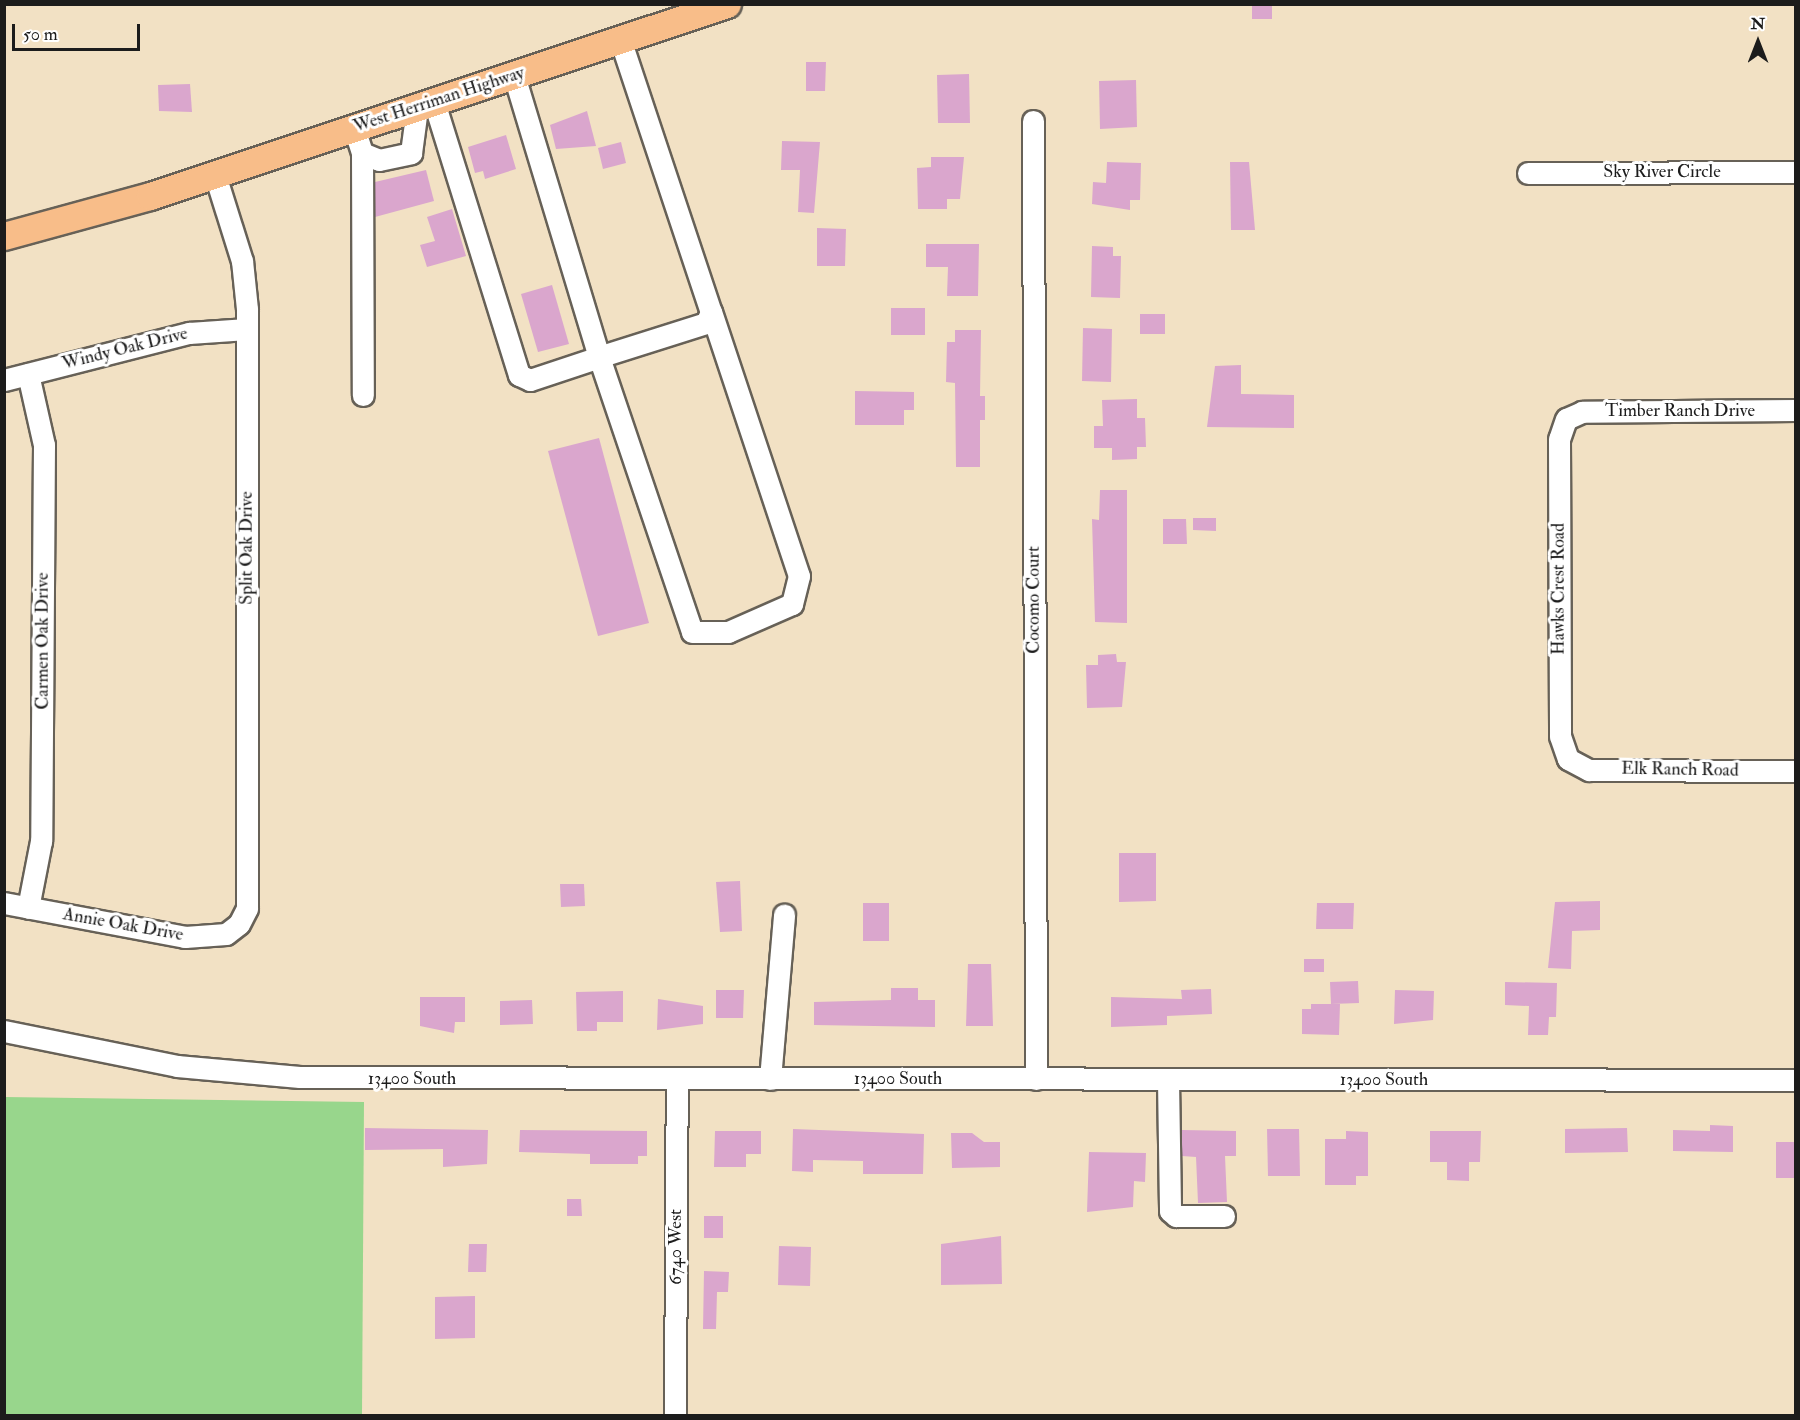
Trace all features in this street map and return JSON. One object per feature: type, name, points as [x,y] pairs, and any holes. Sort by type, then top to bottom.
[{"type":"main road","name":"West Herriman Highway","points":[[4,236],[150,196],[215,175],[358,141],[425,105],[728,4]]},
{"type":"street","points":[[514,76],[599,357],[692,632],[728,632],[792,604],[799,576],[620,39]]},
{"type":"street","points":[[425,105],[519,375],[530,381],[706,323],[711,312]]},
{"type":"street","points":[[358,141],[379,160],[411,153],[425,105]]},
{"type":"street","name":"Cocomo Court","points":[[1033,121],[1036,1079]]},
{"type":"street","points":[[358,141],[363,395]]},
{"type":"street","name":"Sky River Circle","points":[[1528,173],[1796,172]]},
{"type":"street","name":"Split Oak Drive","points":[[215,175],[242,261],[247,329],[247,899],[239,924]]},
{"type":"street","name":"Windy Oak Drive","points":[[4,380],[189,333],[247,329]]},
{"type":"street","name":"Carmen Oak Drive","points":[[28,374],[44,445],[41,841],[28,908]]},
{"type":"street","name":"Timber Ranch Drive","points":[[1566,419],[1582,412],[1796,411]]},
{"type":"street","name":"Hawks Crest Road","points":[[1566,419],[1559,439],[1560,736],[1568,759]]},
{"type":"street","name":"Elk Ranch Road","points":[[1568,759],[1589,770],[1796,771]]},
{"type":"street","name":"Annie Oak Drive","points":[[4,903],[176,937],[219,936],[239,924]]},
{"type":"street","points":[[770,1079],[784,915]]},
{"type":"street","name":"13400 South","points":[[4,1031],[177,1066],[267,1076],[677,1079],[1796,1080]]},
{"type":"street","name":"6740 West","points":[[675,1416],[677,1079]]},
{"type":"street","points":[[1168,1080],[1170,1211],[1176,1216],[1224,1216]]},
{"type":"green space","points":[[5,1097],[364,1102],[362,1415],[5,1415]]},
{"type":"building","points":[[1252,4],[1272,4],[1272,19],[1252,19]]},
{"type":"building","points":[[806,62],[826,62],[825,91],[806,91]]},
{"type":"building","points":[[969,74],[970,123],[938,123],[937,75]]},
{"type":"building","points":[[1136,80],[1137,127],[1100,129],[1099,81]]},
{"type":"building","points":[[190,84],[192,112],[159,111],[158,85]]},
{"type":"building","points":[[587,111],[596,146],[556,149],[550,125]]},
{"type":"building","points":[[506,135],[516,169],[485,179],[483,171],[475,173],[468,147]]},
{"type":"building","points":[[782,141],[820,142],[814,213],[798,212],[800,170],[781,170]]},
{"type":"building","points":[[621,142],[626,163],[603,169],[598,148]]},
{"type":"building","points":[[931,157],[964,157],[960,199],[947,199],[947,209],[918,209],[917,168],[931,167]]},
{"type":"building","points":[[1107,162],[1141,163],[1140,200],[1130,200],[1130,210],[1092,204],[1093,182],[1106,183]]},
{"type":"building","points":[[1230,162],[1249,162],[1255,230],[1231,230]]},
{"type":"building","points":[[426,170],[434,201],[375,217],[375,182]]},
{"type":"building","points":[[452,209],[466,256],[427,267],[420,245],[435,241],[427,217]]},
{"type":"building","points":[[817,228],[846,229],[845,266],[817,266]]},
{"type":"building","points":[[926,244],[979,244],[978,296],[947,296],[948,267],[926,267]]},
{"type":"building","points":[[1092,246],[1113,247],[1113,256],[1121,256],[1120,298],[1091,297]]},
{"type":"building","points":[[552,285],[569,344],[538,352],[521,294]]},
{"type":"building","points":[[891,308],[925,308],[925,335],[891,335]]},
{"type":"building","points":[[1140,314],[1165,314],[1165,334],[1140,334]]},
{"type":"building","points":[[1083,328],[1112,329],[1111,382],[1082,381]]},
{"type":"building","points":[[955,330],[981,330],[980,396],[985,396],[985,420],[980,420],[980,467],[956,467],[955,383],[946,382],[947,342],[955,342]]},
{"type":"building","points":[[1241,365],[1241,394],[1294,395],[1294,428],[1207,427],[1215,366]]},
{"type":"building","points":[[855,391],[914,392],[914,410],[904,410],[904,425],[855,425]]},
{"type":"building","points":[[1137,399],[1137,418],[1145,418],[1146,447],[1137,447],[1137,459],[1112,460],[1112,448],[1094,448],[1094,426],[1103,426],[1102,400]]},
{"type":"building","points":[[599,438],[649,623],[598,636],[548,451]]},
{"type":"building","points":[[1100,490],[1127,490],[1127,623],[1095,622],[1092,519],[1099,520]]},
{"type":"building","points":[[1193,518],[1216,518],[1216,531],[1193,530]]},
{"type":"building","points":[[1163,519],[1186,519],[1187,544],[1163,544]]},
{"type":"building","points":[[1116,654],[1117,662],[1126,662],[1122,707],[1087,708],[1086,665],[1098,665],[1098,655]]},
{"type":"building","points":[[1119,853],[1156,853],[1156,901],[1119,902]]},
{"type":"building","points":[[740,881],[742,931],[720,932],[716,882]]},
{"type":"building","points":[[560,884],[584,884],[585,906],[561,907]]},
{"type":"building","points":[[1600,901],[1600,930],[1572,931],[1571,969],[1548,968],[1555,902]]},
{"type":"building","points":[[863,903],[889,903],[889,941],[863,941]]},
{"type":"building","points":[[1317,903],[1354,903],[1353,929],[1316,929]]},
{"type":"building","points":[[1304,959],[1324,959],[1324,972],[1304,972]]},
{"type":"building","points":[[968,964],[991,964],[993,1026],[966,1026]]},
{"type":"building","points":[[1358,981],[1359,1003],[1331,1004],[1330,982]]},
{"type":"building","points":[[1505,982],[1557,983],[1556,1017],[1549,1017],[1548,1035],[1528,1035],[1529,1006],[1505,1005]]},
{"type":"building","points":[[891,988],[918,988],[918,1000],[935,1000],[935,1027],[814,1025],[814,1002],[891,1000]]},
{"type":"building","points":[[1211,989],[1212,1014],[1167,1016],[1167,1025],[1111,1027],[1111,997],[1182,999],[1181,990]]},
{"type":"building","points":[[716,990],[744,990],[743,1018],[716,1018]]},
{"type":"building","points":[[1395,990],[1434,991],[1433,1020],[1394,1024]]},
{"type":"building","points":[[623,991],[623,1022],[597,1022],[597,1031],[577,1031],[576,992]]},
{"type":"building","points":[[420,997],[465,997],[465,1022],[455,1022],[454,1033],[420,1026]]},
{"type":"building","points":[[658,999],[703,1006],[703,1024],[657,1030]]},
{"type":"building","points":[[532,1000],[533,1024],[500,1025],[500,1001]]},
{"type":"building","points":[[1311,1004],[1340,1004],[1339,1035],[1302,1034],[1302,1009],[1311,1009]]},
{"type":"building","points":[[1710,1125],[1733,1126],[1733,1152],[1673,1151],[1673,1130],[1710,1131]]},
{"type":"building","points":[[365,1128],[488,1130],[487,1164],[443,1167],[443,1149],[365,1150]]},
{"type":"building","points":[[1627,1128],[1628,1152],[1565,1153],[1565,1129]]},
{"type":"building","points":[[793,1129],[924,1134],[923,1174],[863,1174],[863,1161],[813,1160],[813,1172],[792,1171]]},
{"type":"building","points":[[1267,1129],[1299,1129],[1300,1176],[1268,1176]]},
{"type":"building","points":[[520,1130],[647,1131],[647,1156],[638,1156],[638,1164],[590,1164],[590,1154],[519,1152]]},
{"type":"building","points":[[1182,1130],[1236,1131],[1236,1156],[1225,1156],[1227,1202],[1198,1203],[1196,1157],[1182,1156]]},
{"type":"building","points":[[715,1131],[761,1131],[761,1154],[746,1154],[746,1167],[714,1167]]},
{"type":"building","points":[[1346,1131],[1368,1132],[1368,1176],[1356,1176],[1356,1185],[1325,1185],[1325,1139],[1346,1139]]},
{"type":"building","points":[[1430,1131],[1481,1131],[1480,1162],[1469,1162],[1469,1181],[1447,1180],[1447,1162],[1430,1162]]},
{"type":"building","points":[[951,1133],[972,1133],[984,1142],[1000,1142],[1000,1167],[952,1168]]},
{"type":"building","points":[[1776,1142],[1796,1142],[1796,1178],[1776,1178]]},
{"type":"building","points":[[1089,1152],[1146,1153],[1145,1182],[1134,1181],[1133,1207],[1087,1212]]},
{"type":"building","points":[[567,1199],[581,1199],[582,1216],[567,1216]]},
{"type":"building","points":[[704,1216],[723,1216],[723,1238],[704,1238]]},
{"type":"building","points":[[1001,1236],[1002,1284],[941,1285],[941,1244]]},
{"type":"building","points":[[469,1244],[487,1244],[486,1272],[468,1272]]},
{"type":"building","points":[[779,1246],[811,1247],[810,1286],[778,1285]]},
{"type":"building","points":[[704,1271],[729,1272],[728,1292],[717,1292],[716,1329],[703,1329]]},
{"type":"building","points":[[475,1296],[475,1338],[435,1339],[435,1297]]}]
